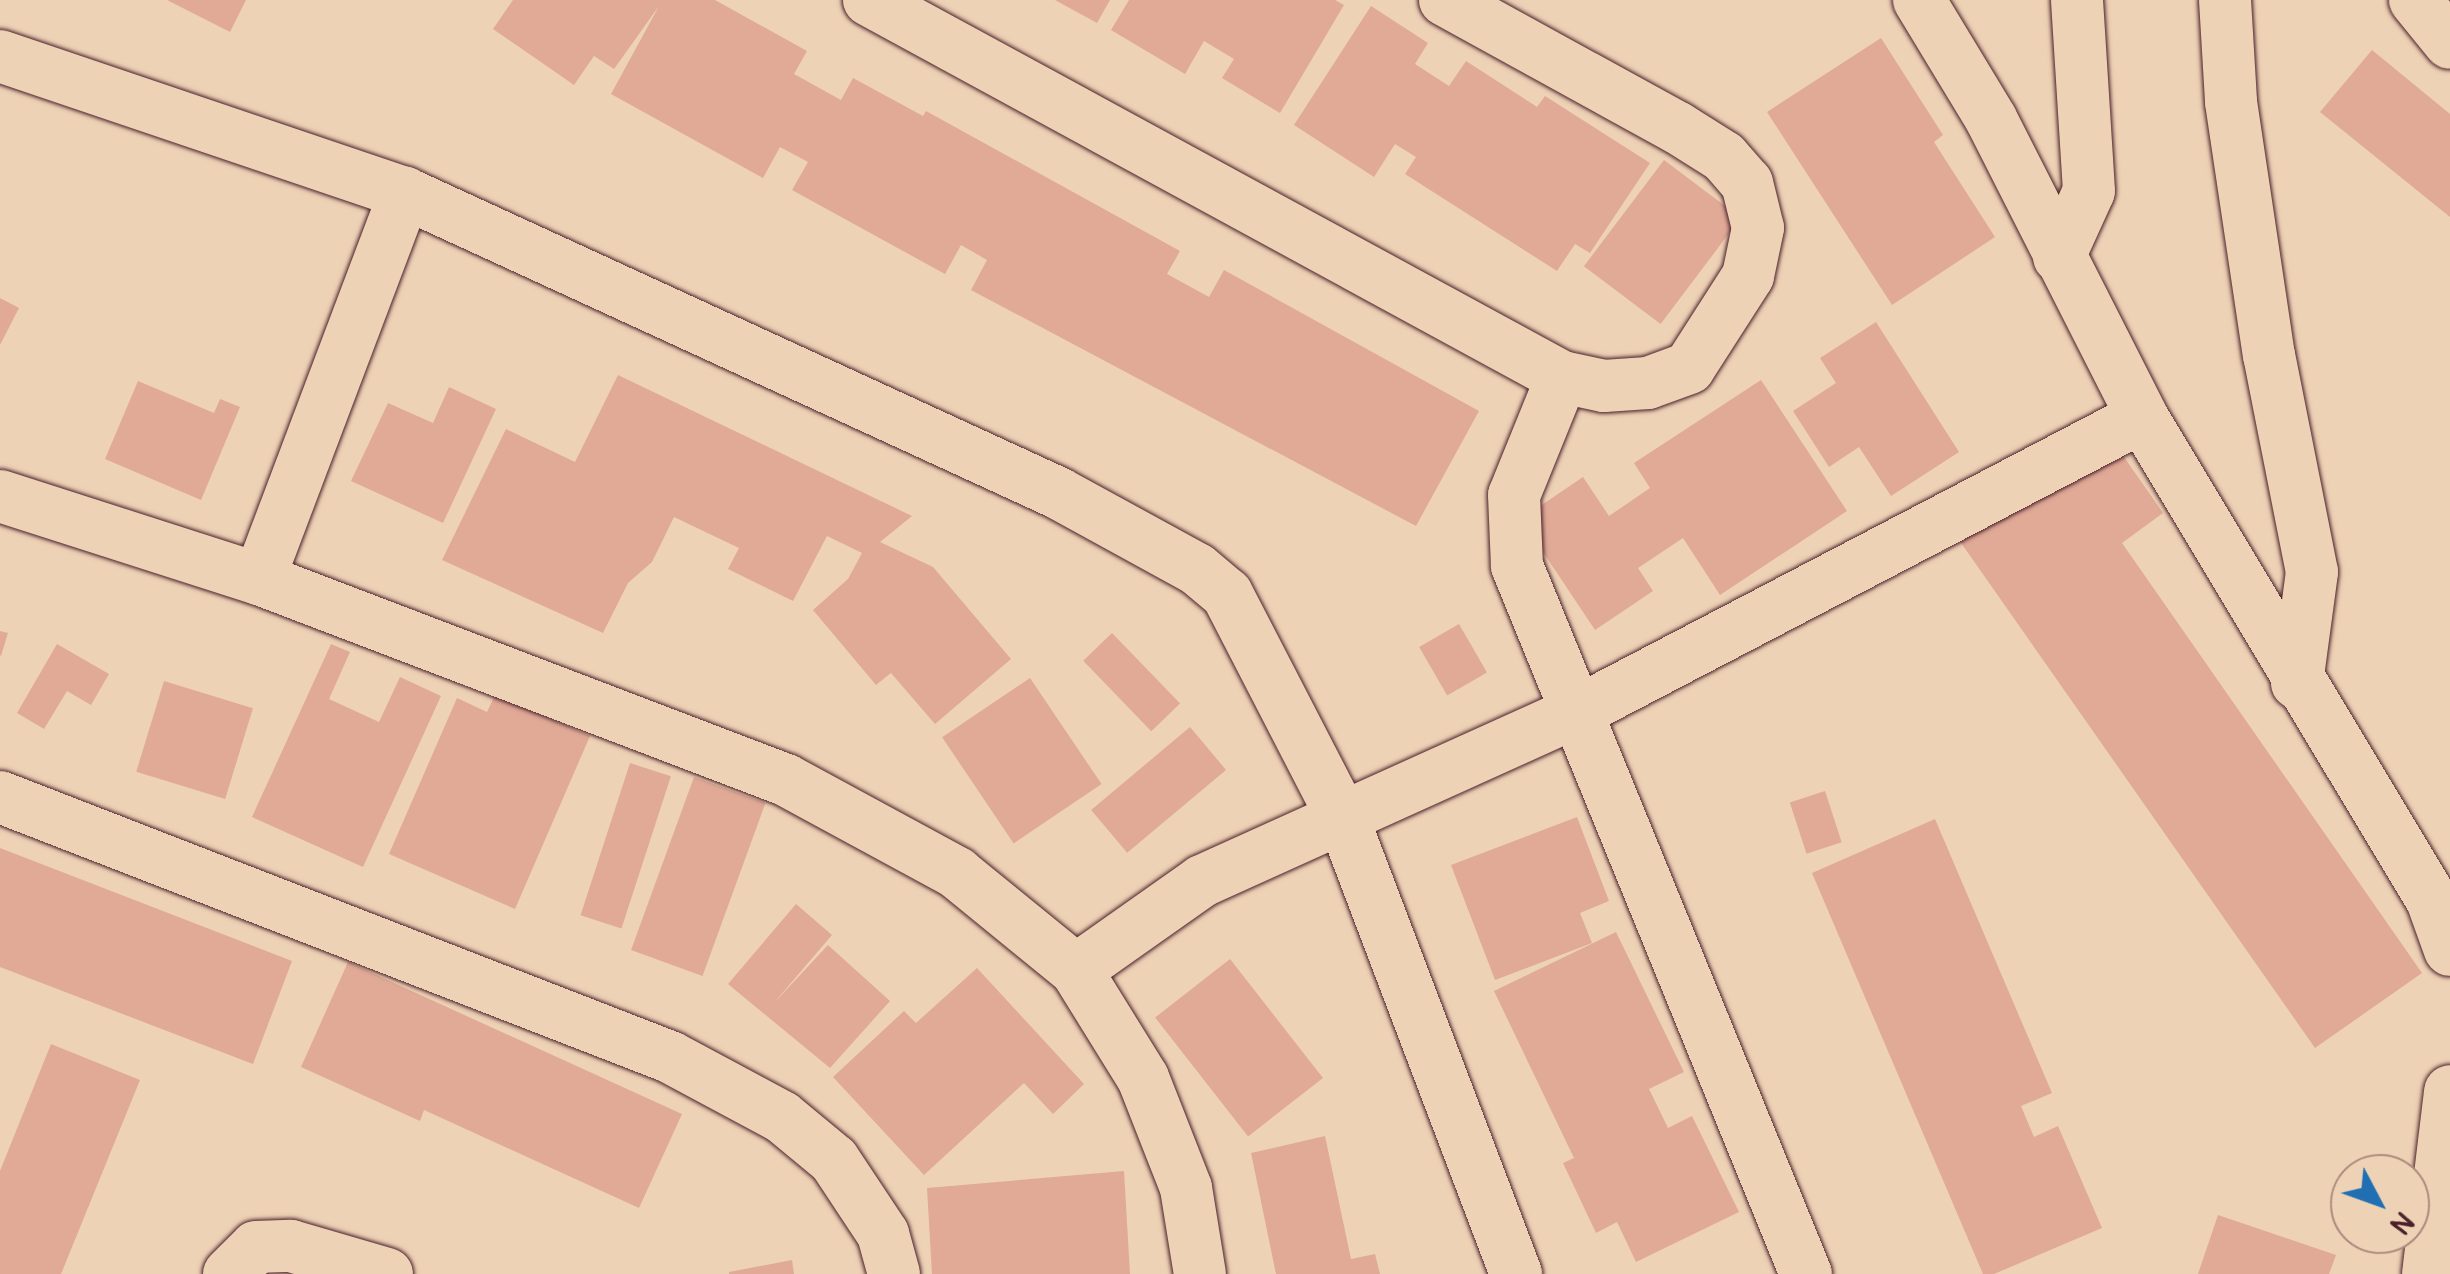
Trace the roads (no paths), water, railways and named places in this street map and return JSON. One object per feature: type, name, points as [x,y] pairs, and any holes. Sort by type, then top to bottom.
[{"type":"street","points":[[868,0],[1562,376],[1619,385],[1648,383],[1689,368],[1748,276],[1758,228],[1748,183],[1724,158],[1678,128],[1444,0]]},
{"type":"street","points":[[1920,0],[1992,119],[2142,417],[2296,683],[2432,900],[2450,950]]},
{"type":"street","points":[[2060,257],[2089,191],[2077,0]]},
{"type":"street","points":[[2224,0],[2231,102],[2263,316],[2312,572],[2296,683]]},
{"type":"street","points":[[2415,0],[2450,44]]},
{"type":"street","points":[[0,56],[404,192],[1058,493],[1197,569],[1226,594],[1344,821],[1516,1274]]},
{"type":"street","points":[[259,578],[404,192]]},
{"type":"street","points":[[1562,376],[1514,495],[1517,566],[1806,1274]]},
{"type":"street","points":[[1076,970],[1202,881],[1278,842],[1344,821],[1578,712],[2142,417]]},
{"type":"street","points":[[0,496],[259,578],[786,780],[956,872],[1076,970],[1142,1078],[1186,1188],[1200,1274]]},
{"type":"street","points":[[0,798],[670,1057],[782,1118],[834,1160],[882,1234],[894,1274]]},
{"type":"street","points":[[2428,1274],[2450,1091]]},
{"type":"street","points":[[229,1274],[256,1246],[291,1246],[388,1274]]}]
